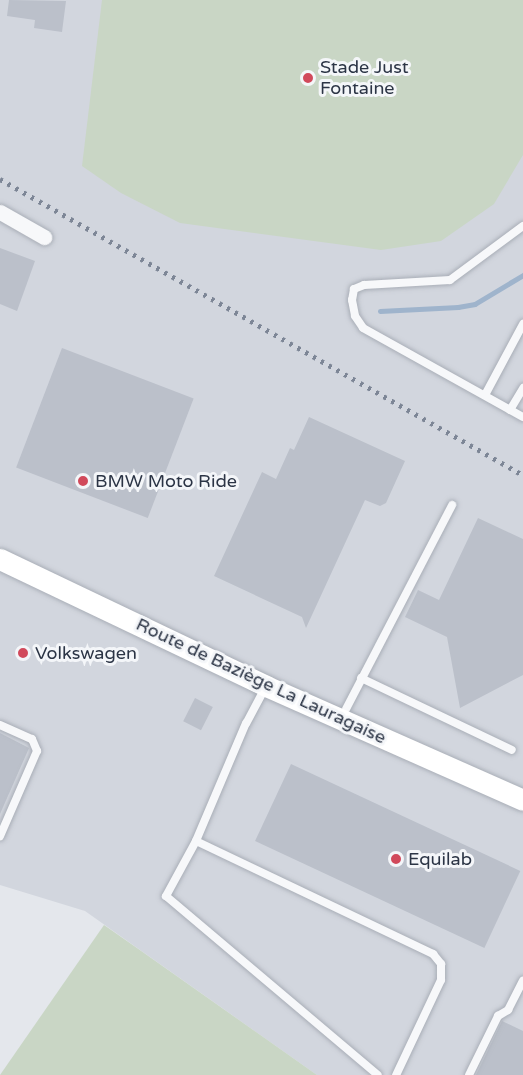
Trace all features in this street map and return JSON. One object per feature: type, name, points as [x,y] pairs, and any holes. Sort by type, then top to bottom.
[{"type":"main road","name":"Route de Baziège La Lauragaise","points":[[0,548],[346,710],[523,788]]},
{"type":"main road","name":"Route de Baziège La Lauragaise","points":[[0,560],[266,686],[523,800]]},
{"type":"street","points":[[0,212],[44,237]]},
{"type":"lane","points":[[523,226],[450,279],[364,285],[354,290],[352,294],[355,316],[363,328],[523,417]]},
{"type":"lane","points":[[485,395],[523,324]]},
{"type":"lane","points":[[510,410],[523,388]]},
{"type":"lane","points":[[346,710],[452,505]]},
{"type":"lane","points":[[362,678],[512,750]]},
{"type":"lane","points":[[266,686],[246,723],[196,841],[166,896],[378,1075]]},
{"type":"lane","points":[[0,725],[32,739],[37,751],[0,836]]},
{"type":"lane","points":[[196,841],[433,954],[441,964],[441,980],[396,1075]]},
{"type":"lane","points":[[469,1075],[498,1016],[508,1010],[523,981]]},
{"type":"shaded area","points":[[0,0],[523,0],[523,1075],[317,1075],[85,911],[0,885]]},
{"type":"green space","name":"Stade Just Fontaine","points":[[102,0],[523,0],[523,155],[494,204],[441,241],[381,250],[180,223],[121,193],[82,166]]},
{"type":"green space","points":[[104,925],[137,948],[317,1075],[0,1075]]},
{"type":"building","points":[[9,0],[66,1],[62,32],[34,28],[35,20],[7,16]]},
{"type":"building","points":[[0,248],[35,261],[17,311],[0,304]]},
{"type":"building","points":[[62,348],[194,399],[148,518],[16,467]]},
{"type":"building","points":[[309,417],[405,461],[386,503],[380,506],[365,500],[306,628],[302,617],[214,576],[262,472],[276,479],[290,448],[294,450]]},
{"type":"building","points":[[478,518],[523,539],[523,675],[460,708],[447,637],[405,617],[418,590],[439,600]]},
{"type":"building","points":[[195,698],[213,707],[201,730],[183,721]]},
{"type":"building","points":[[0,733],[29,748],[0,814]]},
{"type":"building","name":"Equilab","points":[[291,764],[520,871],[484,948],[255,841]]},
{"type":"building","points":[[502,1021],[523,1031],[523,1075],[476,1075]]},
{"type":"waterway","points":[[380,311],[475,304],[523,275]]},
{"type":"railway","points":[[0,179],[523,475]]},
{"type":"place","name":"Stade Just Fontaine","points":[[308,78]]},
{"type":"place","name":"BMW Moto Ride","points":[[83,481]]},
{"type":"place","name":"Volkswagen","points":[[23,653]]},
{"type":"place","name":"Equilab","points":[[396,859]]}]
